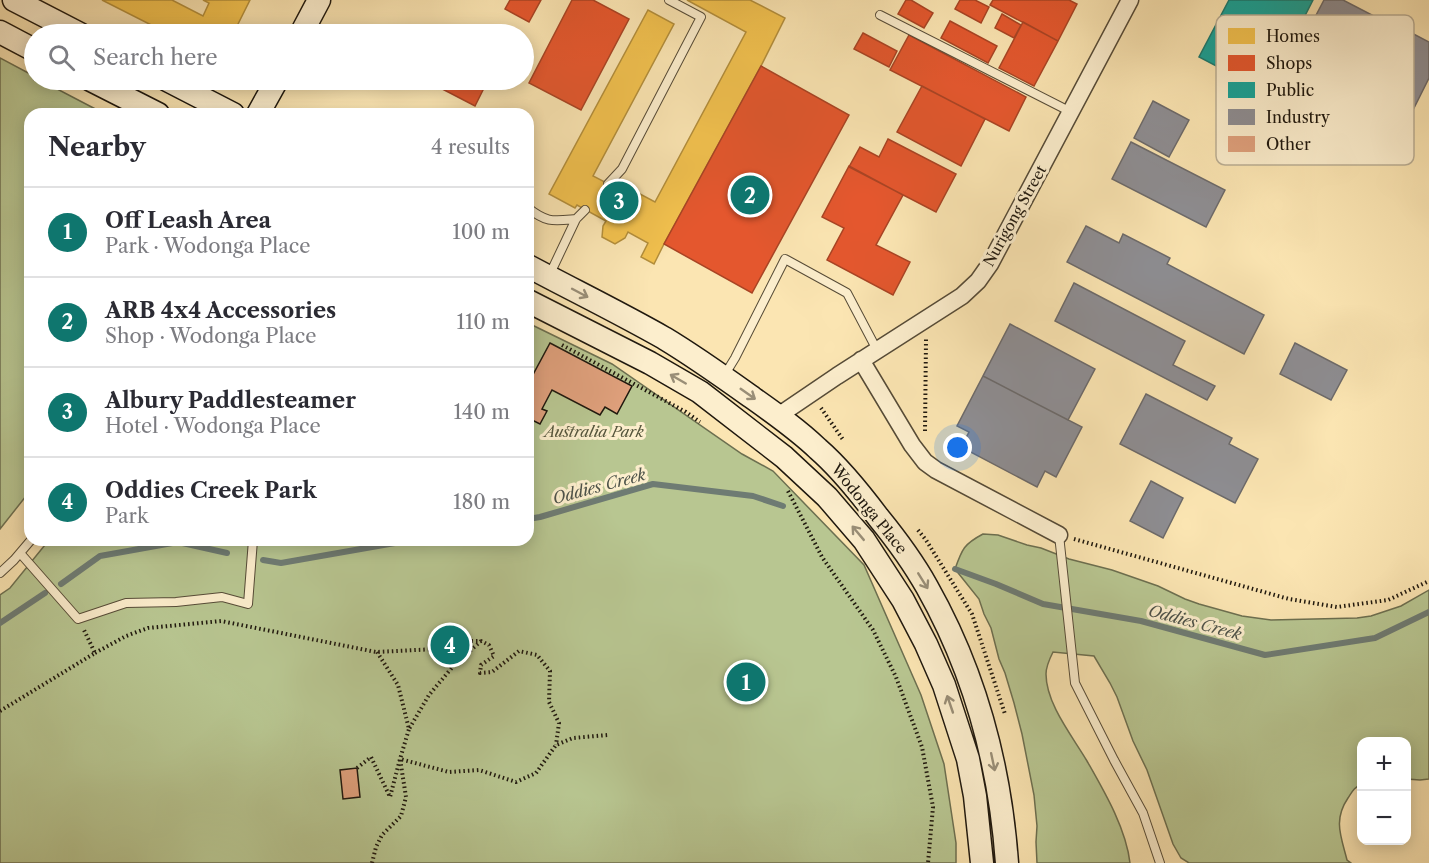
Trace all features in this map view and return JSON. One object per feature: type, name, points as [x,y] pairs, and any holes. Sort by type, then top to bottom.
[{"type":"main road","points":[[14,0],[61,24]]},
{"type":"main road","points":[[306,24],[319,0]]},
{"type":"main road","points":[[0,32],[24,45]]},
{"type":"main road","points":[[111,90],[146,108]]},
{"type":"main road","points":[[186,90],[221,108]]},
{"type":"main road","points":[[261,108],[271,90]]},
{"type":"main road","name":"Wodonga Place","points":[[534,269],[664,339],[724,377],[819,449],[852,483],[900,544],[927,587],[959,654],[977,700],[988,739],[999,788],[1007,863]]},
{"type":"main road","name":"Wodonga Place","points":[[534,304],[650,363],[700,392],[784,457],[827,497],[864,540],[903,600],[944,685],[968,759],[975,796],[982,863]]},
{"type":"street","name":"Nurigong Street","points":[[778,416],[962,296],[978,281],[990,264],[1130,0]]},
{"type":"street","points":[[861,360],[912,445],[925,462],[1059,535]]},
{"type":"lane","points":[[608,184],[622,169],[701,17],[669,0]]},
{"type":"lane","points":[[880,15],[1071,112]]},
{"type":"lane","points":[[548,277],[576,219],[585,210]]},
{"type":"lane","points":[[534,212],[547,220],[576,219]]},
{"type":"lane","points":[[724,377],[785,259],[847,293],[877,350]]},
{"type":"lane","points":[[1059,535],[1075,683],[1143,813],[1160,863]]},
{"type":"lane","points":[[0,573],[15,560],[26,546]]},
{"type":"lane","points":[[20,553],[78,619],[126,603],[176,602],[222,597],[248,604],[253,546]]},
{"type":"path","points":[[925,462],[927,319]]},
{"type":"path","points":[[554,340],[686,412],[705,425]]},
{"type":"path","points":[[787,491],[822,557],[873,630],[900,687],[922,747],[933,807],[928,863]]},
{"type":"path","points":[[1059,535],[1289,599],[1337,607],[1388,600],[1429,581]]},
{"type":"path","points":[[78,619],[95,653]]},
{"type":"path","points":[[0,711],[126,636],[148,628],[221,621],[376,652],[437,649],[461,641],[481,641],[489,645],[494,656],[481,665],[480,673],[492,672],[519,651],[537,655],[550,671],[549,702],[559,723],[556,745],[536,773],[516,782],[480,770],[448,772],[400,759]]},
{"type":"path","points":[[357,768],[371,757],[390,796],[409,729],[429,696],[455,664],[481,641]]},
{"type":"path","points":[[376,652],[398,685],[409,729]]},
{"type":"path","points":[[556,745],[573,738],[608,735]]},
{"type":"path","points":[[372,863],[382,835],[401,816],[406,797],[400,759]]},
{"type":"green space","points":[[0,58],[24,71],[24,90],[59,90],[94,108],[24,108],[24,499],[0,529]]},
{"type":"green space","name":"Australia Park","points":[[534,326],[612,364],[742,454],[773,471],[864,565],[921,695],[944,764],[956,843],[956,863],[0,863],[0,595],[10,588],[44,546],[534,546]]},
{"type":"green space","points":[[983,534],[998,535],[1069,559],[1112,570],[1158,586],[1199,604],[1242,616],[1271,620],[1371,616],[1401,606],[1429,590],[1429,779],[1411,779],[1411,737],[1357,737],[1357,787],[1343,806],[1340,821],[1347,860],[1351,863],[1189,863],[1181,858],[1173,844],[1147,770],[1133,741],[1117,697],[1094,656],[1053,652],[1046,674],[1050,697],[1113,810],[1124,837],[1130,863],[1037,863],[1034,795],[1014,703],[991,628],[979,599],[955,569],[964,548]]},
{"type":"building: Homes","points":[[102,0],[172,0],[203,16],[209,3],[203,0],[250,0],[238,24],[149,24]]},
{"type":"building: Homes","points":[[687,0],[750,0],[785,18],[654,264],[641,257],[648,243],[628,232],[625,238],[615,244],[602,237],[606,221],[577,205],[575,208],[549,194],[648,10],[674,24],[593,176],[622,191],[625,186],[655,202],[746,32]]},
{"type":"building: Shops","points":[[510,0],[541,0],[529,22],[505,9]]},
{"type":"building: Shops","points":[[572,0],[593,0],[629,19],[581,110],[534,86],[534,73]]},
{"type":"building: Shops","points":[[906,0],[911,0],[933,13],[924,28],[898,14]]},
{"type":"building: Shops","points":[[960,0],[975,0],[989,7],[981,23],[955,9]]},
{"type":"building: Shops","points":[[993,0],[1069,0],[1077,4],[1058,41],[990,5]]},
{"type":"building: Shops","points":[[1002,14],[1021,25],[1014,38],[995,28]]},
{"type":"building: Shops","points":[[950,21],[997,46],[988,63],[941,38]]},
{"type":"building: Shops","points":[[1023,22],[1058,41],[1034,86],[999,68]]},
{"type":"building: Shops","points":[[863,33],[897,51],[889,67],[854,49]]},
{"type":"building: Shops","points":[[909,35],[1026,97],[1009,131],[890,70]]},
{"type":"building: Shops","points":[[761,66],[849,115],[752,293],[664,244]]},
{"type":"building: Shops","points":[[922,86],[985,119],[961,166],[897,132]]},
{"type":"building: Shops","points":[[444,90],[483,90],[475,106]]},
{"type":"building: Shops","points":[[888,139],[956,174],[936,212],[849,167],[860,147],[879,157]]},
{"type":"building: Shops","points":[[849,166],[903,195],[876,245],[910,262],[893,295],[827,260],[844,228],[822,217]]},
{"type":"building: Public","points":[[1229,0],[1313,0],[1305,15],[1221,15]]},
{"type":"building: Public","points":[[1216,25],[1216,66],[1199,57]]},
{"type":"building: Industry","points":[[1324,0],[1343,0],[1372,15],[1316,15]]},
{"type":"building: Industry","points":[[1414,34],[1429,42],[1429,78],[1414,108]]},
{"type":"building: Industry","points":[[1153,101],[1189,120],[1169,157],[1134,138]]},
{"type":"building: Industry","points":[[1131,142],[1225,190],[1206,227],[1112,179]]},
{"type":"building: Industry","points":[[1086,226],[1119,243],[1123,234],[1170,258],[1167,264],[1264,315],[1244,354],[1067,262]]},
{"type":"building: Industry","points":[[1074,283],[1185,341],[1173,365],[1215,386],[1207,400],[1055,321]]},
{"type":"building: Industry","points":[[1010,324],[1095,369],[1068,420],[983,376]]},
{"type":"building: Industry","points":[[1295,343],[1347,370],[1331,400],[1280,374]]},
{"type":"building: Industry","points":[[983,376],[1082,427],[1056,477],[1045,471],[1037,487],[961,447],[969,432],[957,426]]},
{"type":"building: Industry","points":[[1146,394],[1232,438],[1229,444],[1258,459],[1235,503],[1120,444]]},
{"type":"building: Industry","points":[[1151,481],[1183,498],[1163,538],[1130,521]]},
{"type":"building: Other","points":[[550,343],[632,386],[617,414],[605,407],[600,415],[552,390],[542,409],[547,411],[540,424],[534,421],[534,373]]},
{"type":"building: Other","points":[[357,768],[360,797],[343,799],[340,770]]},
{"type":"waterway","name":"Oddies Creek","points":[[534,518],[653,484],[753,496],[783,506]]},
{"type":"waterway","name":"Oddies Creek","points":[[61,584],[100,556],[156,546]]},
{"type":"waterway","name":"Oddies Creek","points":[[196,546],[227,553]]},
{"type":"waterway","name":"Oddies Creek","points":[[263,560],[281,563],[378,546]]},
{"type":"waterway","name":"Oddies Creek","points":[[955,569],[1043,604],[1141,621],[1265,655],[1375,638],[1429,612]]},
{"type":"waterway","name":"Oddies Creek","points":[[0,623],[45,593]]},
{"type":"place","name":"ARB 4x4 Accessories","points":[[750,195]]},
{"type":"place","name":"Albury Paddlesteamer","points":[[619,201]]},
{"type":"place","name":"Oddies Creek Park","points":[[450,645]]},
{"type":"place","name":"Off Leash Area","points":[[746,682]]}]
